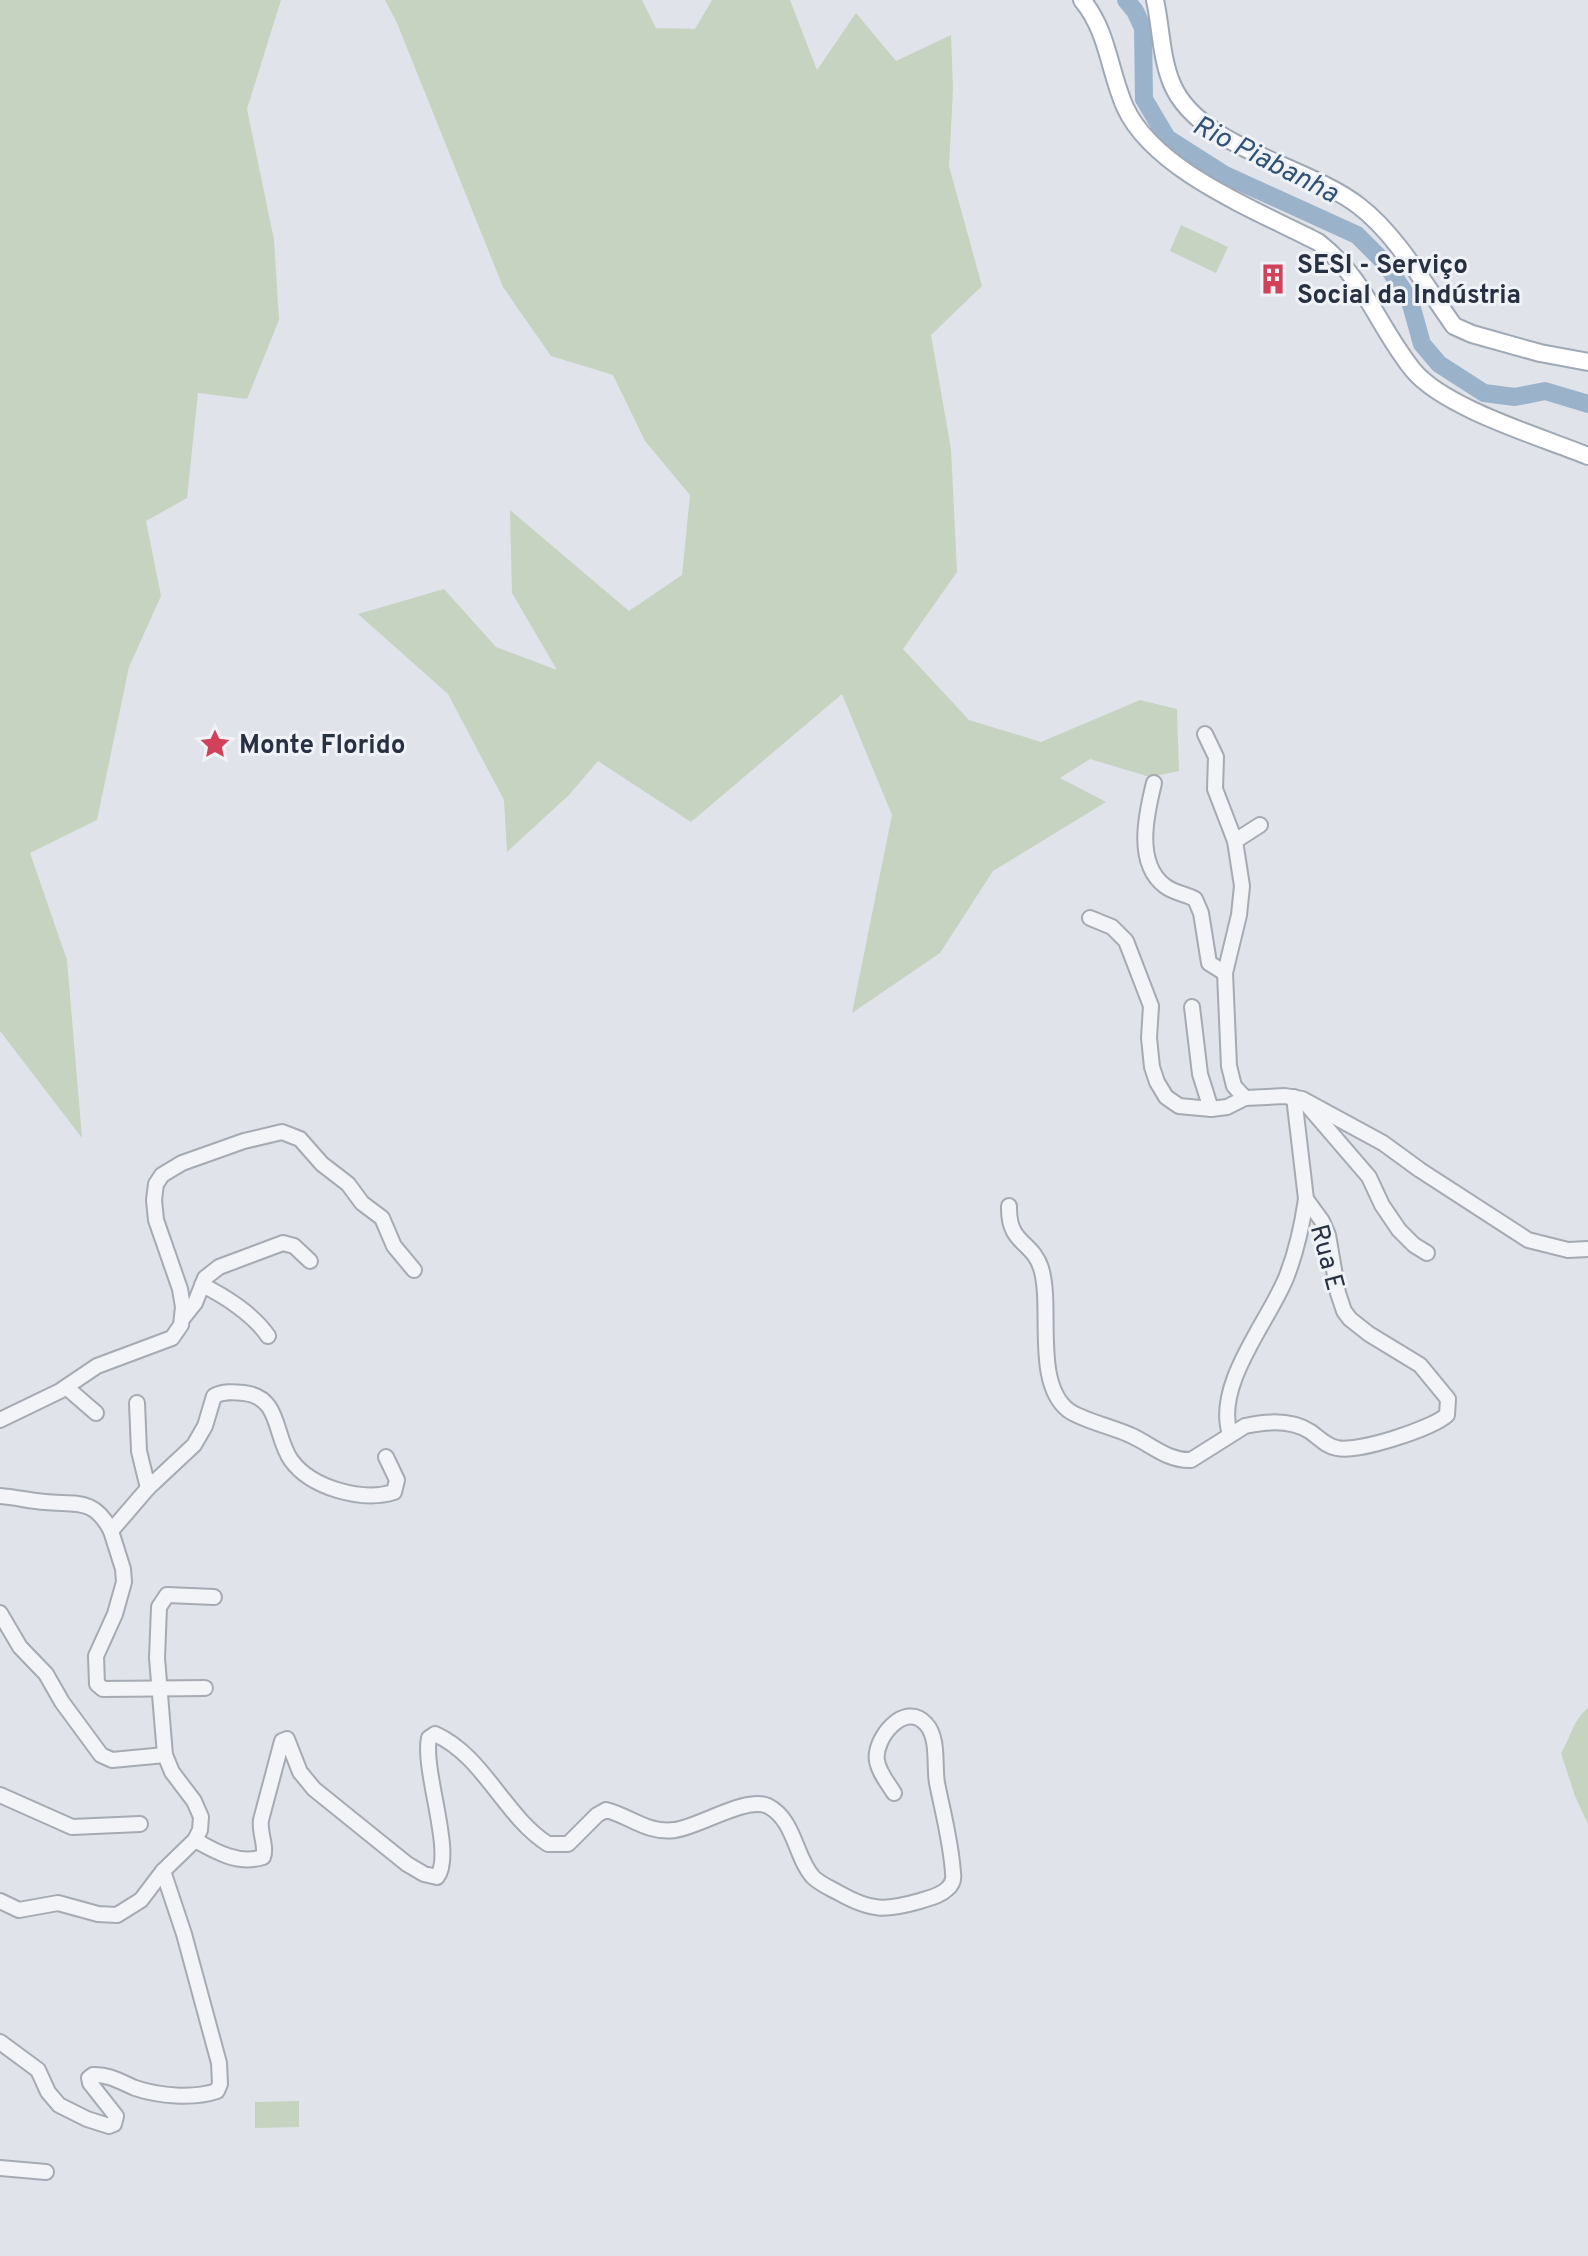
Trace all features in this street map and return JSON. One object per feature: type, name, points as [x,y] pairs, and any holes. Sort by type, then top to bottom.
[{"type":"main road","points":[[1082,0],[1107,47],[1125,108],[1146,141],[1210,186],[1318,242],[1334,255],[1363,291],[1413,370],[1437,392],[1460,405],[1588,456]]},
{"type":"main road","points":[[1155,0],[1172,86],[1197,118],[1226,137],[1365,210],[1385,230],[1454,326],[1540,353],[1588,362]]},
{"type":"street","points":[[1205,734],[1216,757],[1215,789],[1235,841],[1242,896],[1225,973],[1229,1066],[1234,1086],[1245,1098]]},
{"type":"street","points":[[1154,783],[1146,821],[1148,857],[1164,885],[1195,899],[1201,913],[1209,963],[1225,973]]},
{"type":"street","points":[[1235,841],[1260,825]]},
{"type":"street","points":[[1090,918],[1112,927],[1126,941],[1151,1006],[1152,1067],[1161,1090],[1179,1106],[1211,1109],[1227,1107],[1245,1098],[1298,1098],[1383,1143],[1528,1240],[1568,1250],[1588,1249]]},
{"type":"street","points":[[1192,1007],[1200,1074],[1211,1109]]},
{"type":"street","points":[[1298,1098],[1369,1177],[1382,1205],[1399,1230],[1427,1253]]},
{"type":"street","name":"Rua E","points":[[1230,1434],[1245,1426],[1281,1422],[1297,1425],[1334,1447],[1350,1449],[1419,1430],[1444,1418],[1449,1410],[1448,1399],[1420,1365],[1350,1319],[1338,1293],[1328,1235],[1306,1199],[1298,1098]]},
{"type":"street","points":[[183,1318],[180,1289],[156,1220],[154,1200],[158,1180],[169,1169],[198,1156],[282,1132],[300,1139],[322,1164],[348,1184],[362,1203],[382,1218],[394,1246],[414,1270]]},
{"type":"street","points":[[1009,1206],[1011,1228],[1035,1255],[1042,1270],[1047,1306],[1044,1339],[1047,1364],[1055,1390],[1067,1409],[1183,1460],[1199,1456],[1230,1434],[1226,1423],[1232,1387],[1246,1353],[1286,1277],[1306,1199]]},
{"type":"street","points":[[0,1420],[66,1387],[97,1366],[172,1338],[211,1271],[283,1243],[294,1246],[310,1261]]},
{"type":"street","points":[[202,1285],[222,1296],[258,1324],[268,1336]]},
{"type":"street","points":[[66,1387],[96,1413]]},
{"type":"street","points":[[111,1531],[148,1488],[194,1445],[205,1426],[210,1401],[222,1392],[243,1392],[262,1398],[274,1413],[291,1459],[312,1477],[332,1488],[359,1495],[394,1492],[397,1480],[386,1457]]},
{"type":"street","points":[[137,1403],[139,1451],[148,1488]]},
{"type":"street","points":[[0,1496],[52,1503],[69,1501],[100,1514],[111,1531],[124,1582],[115,1614],[96,1656],[97,1684],[106,1690],[205,1688]]},
{"type":"street","points":[[0,1901],[19,1910],[58,1903],[98,1914],[117,1915],[141,1900],[163,1871],[195,1840],[201,1821],[199,1810],[172,1772],[165,1755],[158,1689],[158,1617],[163,1598],[173,1594],[214,1597]]},
{"type":"street","points":[[0,1613],[15,1640],[46,1674],[62,1702],[101,1755],[112,1760],[165,1755]]},
{"type":"street","points":[[195,1840],[229,1857],[247,1860],[263,1857],[261,1820],[282,1741],[287,1739],[300,1772],[314,1789],[350,1815],[399,1858],[424,1874],[437,1877],[441,1871],[440,1820],[428,1760],[429,1738],[435,1734],[454,1746],[548,1844],[568,1844],[606,1810],[650,1828],[667,1831],[684,1829],[747,1805],[763,1805],[776,1813],[785,1824],[814,1878],[851,1900],[885,1909],[934,1897],[948,1888],[953,1878],[933,1739],[925,1723],[918,1718],[907,1716],[895,1722],[878,1750],[879,1770],[894,1793]]},
{"type":"street","points":[[0,1795],[72,1827],[140,1824]]},
{"type":"street","points":[[0,2042],[38,2070],[48,2092],[59,2105],[104,2125],[112,2125],[116,2119],[90,2083],[89,2078],[93,2075],[102,2075],[158,2094],[187,2095],[217,2091],[220,2084],[219,2063],[163,1871]]},
{"type":"street","points":[[0,2168],[46,2172]]},
{"type":"green space","points":[[0,0],[281,0],[247,109],[274,240],[279,320],[247,399],[198,393],[187,498],[146,521],[161,596],[129,667],[97,820],[30,853],[67,960],[82,1138],[0,1031]]},
{"type":"green space","points":[[385,0],[642,0],[656,28],[695,29],[712,0],[790,0],[817,70],[856,13],[896,61],[951,35],[953,89],[949,166],[982,286],[931,335],[951,449],[957,572],[903,649],[969,720],[1041,742],[1140,700],[1177,709],[1179,771],[1150,777],[1090,759],[1060,778],[1106,802],[993,871],[940,953],[852,1013],[892,815],[842,694],[691,822],[598,761],[569,795],[507,852],[504,800],[448,694],[358,614],[444,589],[496,647],[557,670],[512,593],[510,510],[629,611],[682,575],[690,495],[645,441],[613,375],[551,356],[503,287]]},
{"type":"green space","points":[[1181,225],[1228,247],[1216,273],[1170,251]]},
{"type":"green space","points":[[1588,1708],[1588,1824],[1561,1753],[1576,1723]]},
{"type":"green space","points":[[299,2101],[299,2127],[255,2128],[255,2102]]},
{"type":"waterway","name":"Rio Piabanha","points":[[1126,0],[1143,28],[1144,99],[1167,138],[1225,175],[1357,235],[1386,264],[1410,301],[1422,344],[1439,364],[1484,393],[1515,397],[1545,391],[1588,404]]},
{"type":"place","name":"SESI - Serviço Social da Indústria","points":[[1273,279]]},
{"type":"place","name":"Monte Florido","points":[[215,744]]}]
